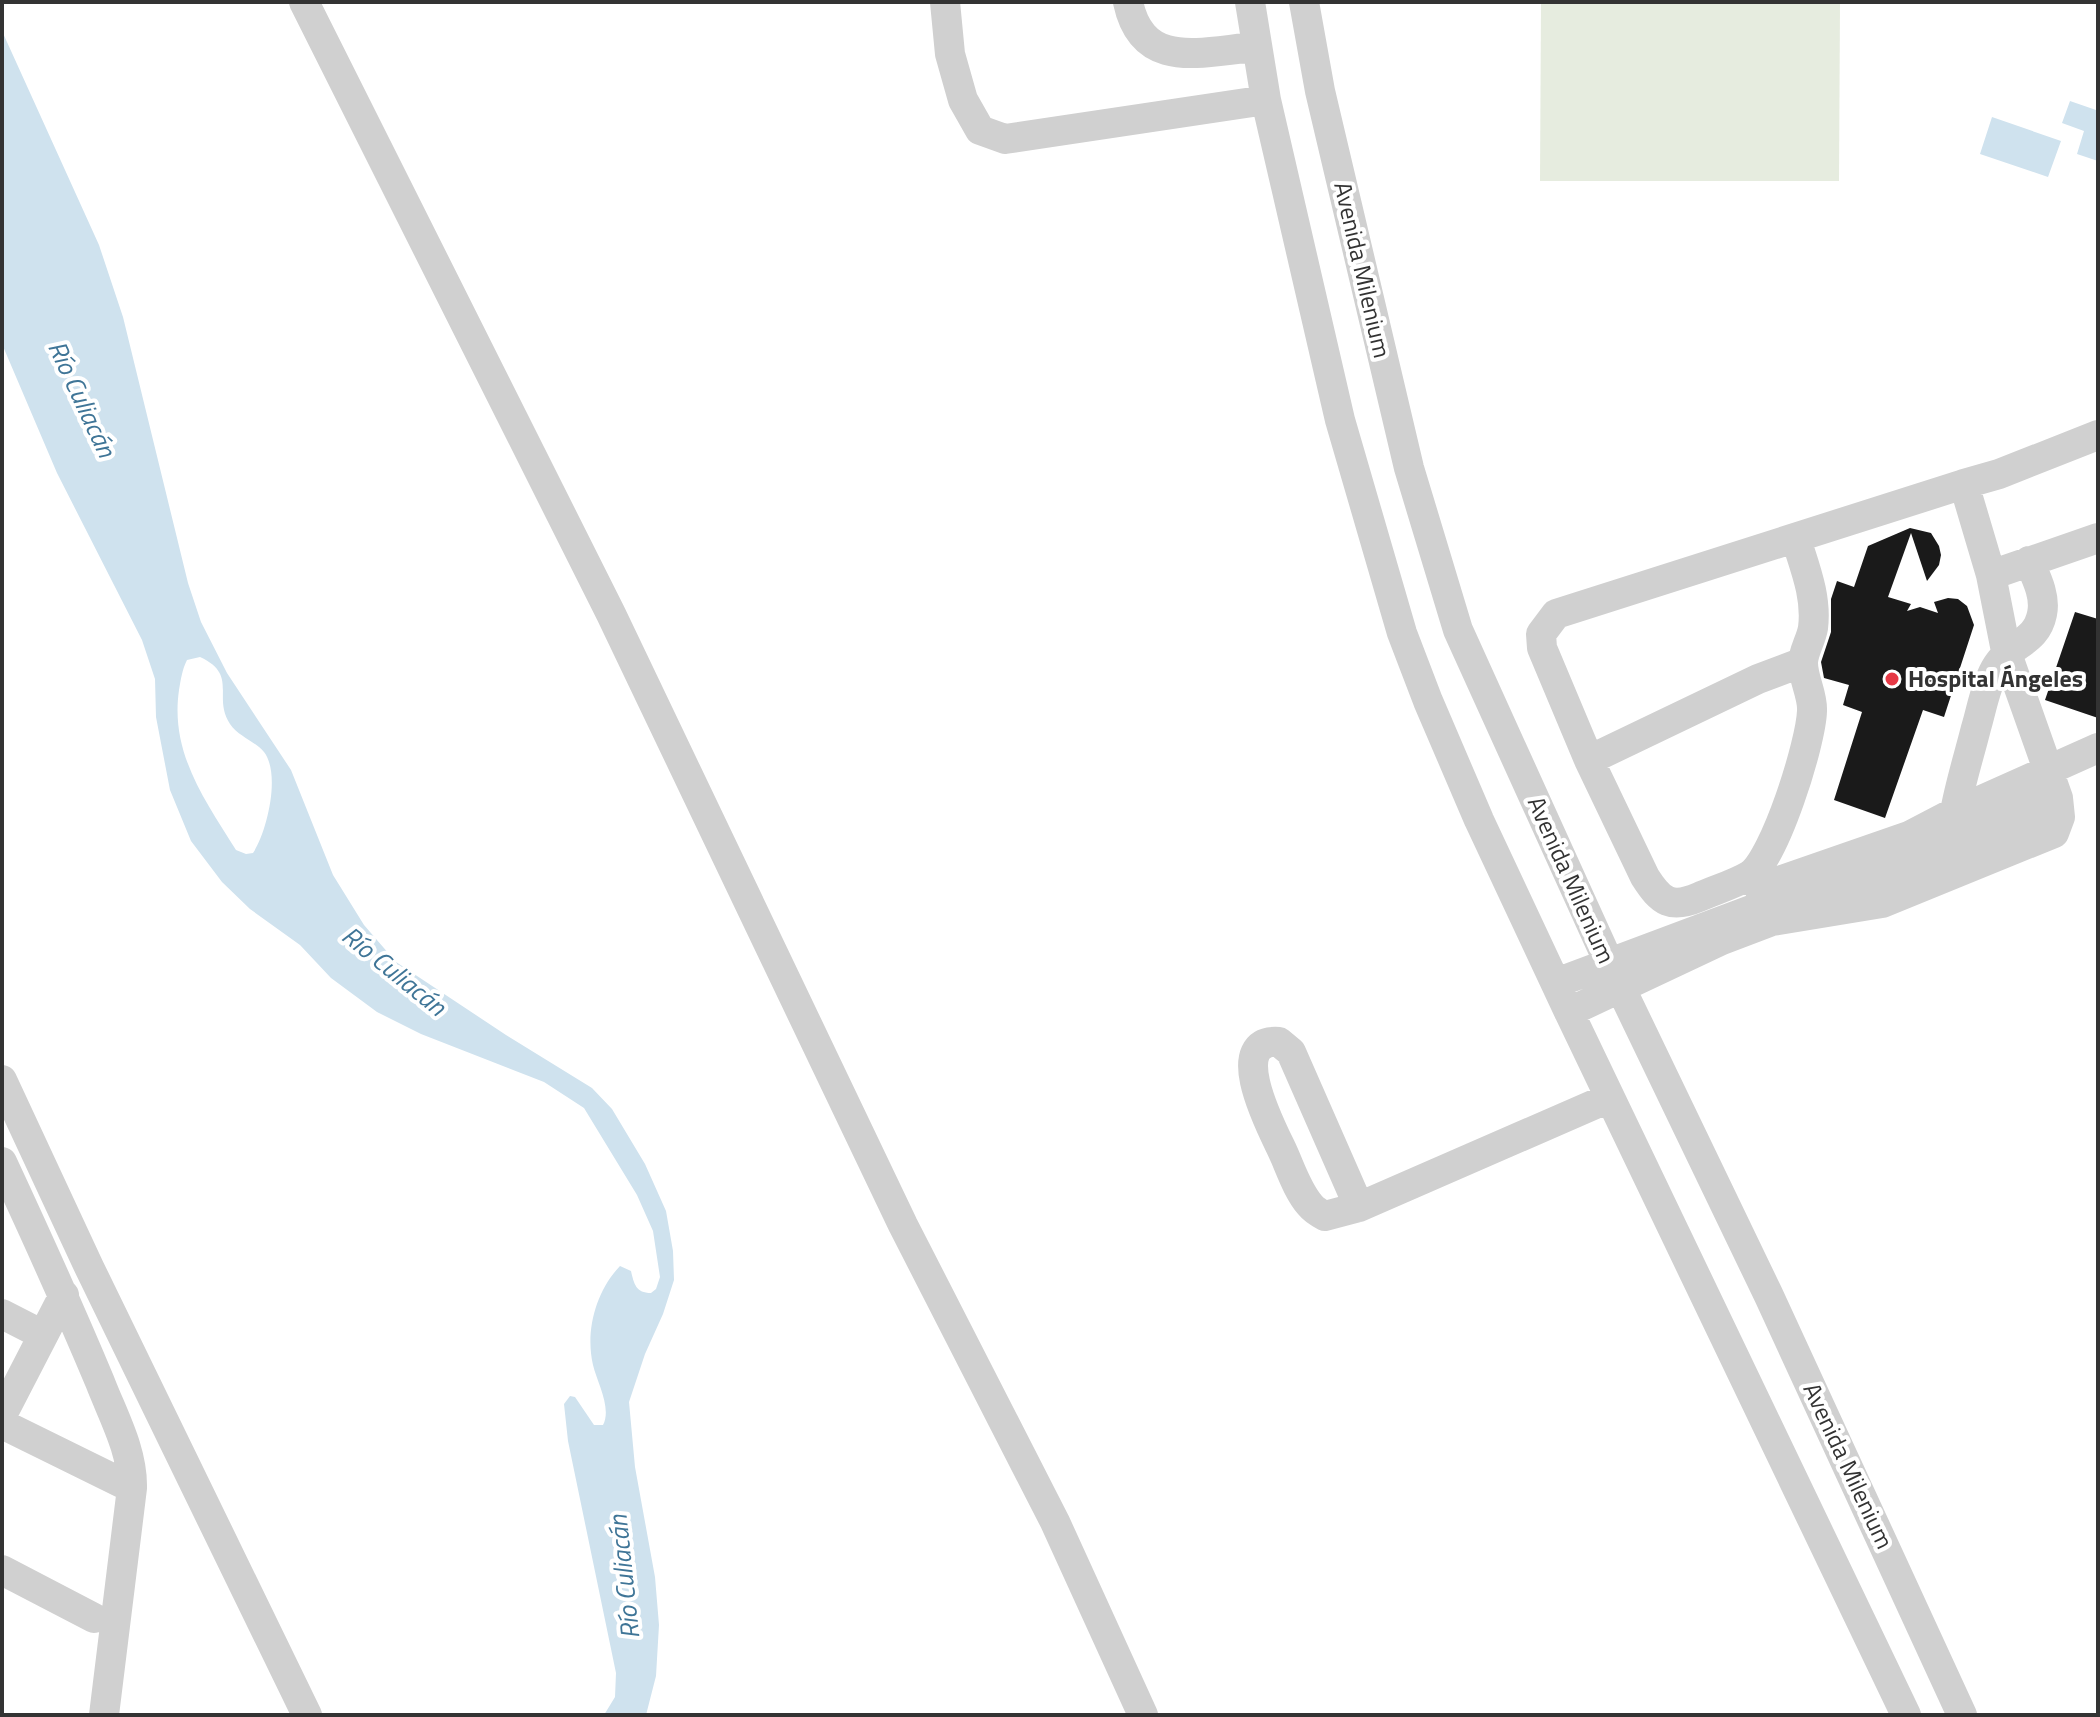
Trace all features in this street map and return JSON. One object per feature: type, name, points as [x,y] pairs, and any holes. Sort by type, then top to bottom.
[{"type":"street","points":[[304,2],[618,628],[903,1225],[1055,1522],[1143,1715]]},
{"type":"street","points":[[945,2],[950,54],[963,100],[980,130],[1005,139],[1266,100]]},
{"type":"street","points":[[1128,2],[1140,35],[1154,48],[1171,53],[1257,47]]},
{"type":"street","points":[[1250,2],[1266,100],[1340,420],[1402,633],[1428,701],[1473,807],[1609,1098],[1906,1715]]},
{"type":"street","name":"Avenida Milenium","points":[[1304,2],[1320,91],[1409,468],[1458,630],[1614,975],[1776,1310],[1962,1715]]},
{"type":"street","points":[[2098,435],[1999,474],[1556,614],[1541,634],[1542,648],[1589,760],[1645,877],[1654,892],[1674,904],[1852,886],[1906,867],[2053,784],[2098,748]]},
{"type":"street","points":[[1964,484],[1991,575],[2006,651],[2053,784]]},
{"type":"street","points":[[1991,575],[2098,538]]},
{"type":"street","points":[[1762,897],[1772,846],[1803,756],[1812,710],[1803,662],[1813,629],[1813,598],[1796,539]]},
{"type":"street","points":[[1955,812],[1988,684],[2006,651],[2029,638],[2037,629],[2043,612],[2043,598],[2029,561]]},
{"type":"street","points":[[1589,760],[1746,685],[1803,662]]},
{"type":"street","points":[[1556,983],[1614,975],[1722,940],[1762,897],[1909,836],[1955,812],[2053,784]]},
{"type":"street","points":[[1569,1012],[1614,975]]},
{"type":"street","points":[[1354,1195],[1291,1052],[1279,1042],[1260,1046],[1255,1057],[1257,1097],[1304,1195],[1325,1216],[1354,1195],[1466,1160],[1609,1098]]},
{"type":"street","points":[[2,1080],[115,1321],[307,1715]]},
{"type":"street","points":[[2,1162],[64,1295],[124,1442],[132,1488],[104,1715]]},
{"type":"street","points":[[2,1415],[64,1295]]},
{"type":"street","points":[[2,1314],[43,1335]]},
{"type":"street","points":[[2,1424],[132,1488]]},
{"type":"street","points":[[2,1570],[94,1618]]},
{"type":"shaded area","points":[[1541,2],[1840,2],[1839,181],[1540,181]]},
{"type":"water","name":"Río Culiacán","points":[[2,31],[99,245],[123,317],[188,583],[201,622],[227,673],[291,770],[333,875],[364,925],[396,962],[592,1088],[612,1109],[645,1164],[666,1211],[674,1280],[629,1402],[635,1467],[655,1577],[659,1625],[656,1676],[646,1715],[604,1715],[615,1697],[616,1673],[568,1441],[564,1404],[570,1396],[575,1397],[594,1425],[603,1425],[605,1403],[593,1365],[590,1339],[599,1299],[620,1266],[631,1271],[639,1289],[651,1293],[656,1289],[660,1277],[653,1231],[637,1195],[584,1108],[544,1082],[421,1034],[377,1012],[331,978],[300,945],[250,909],[222,882],[191,841],[170,790],[156,717],[155,679],[142,640],[57,473],[2,344]],"holes":[[[200,657],[212,664],[222,679],[223,705],[230,724],[260,748],[269,762],[270,803],[253,853],[236,850],[212,812],[192,774],[180,734],[179,690],[187,660]]]},
{"type":"water","points":[[2070,101],[2096,110],[2098,114],[2098,161],[2077,154],[2084,131],[2062,123]]},
{"type":"water","points":[[1992,117],[2061,141],[2048,177],[1980,154]]},
{"type":"building","name":"Hospital Ángeles","points":[[1910,528],[1931,533],[1939,546],[1939,565],[1927,581],[1911,533],[1888,597],[1911,604],[1907,611],[1920,607],[1938,613],[1934,602],[1958,599],[1967,606],[1974,625],[1944,717],[1923,710],[1885,818],[1834,800],[1862,712],[1843,705],[1849,685],[1824,678],[1821,662],[1831,632],[1831,599],[1837,581],[1854,587],[1868,546]]},
{"type":"building","points":[[2075,612],[2098,619],[2098,718],[2045,700]]},
{"type":"place","name":"Hospital Ángeles","points":[[1892,679]]}]
